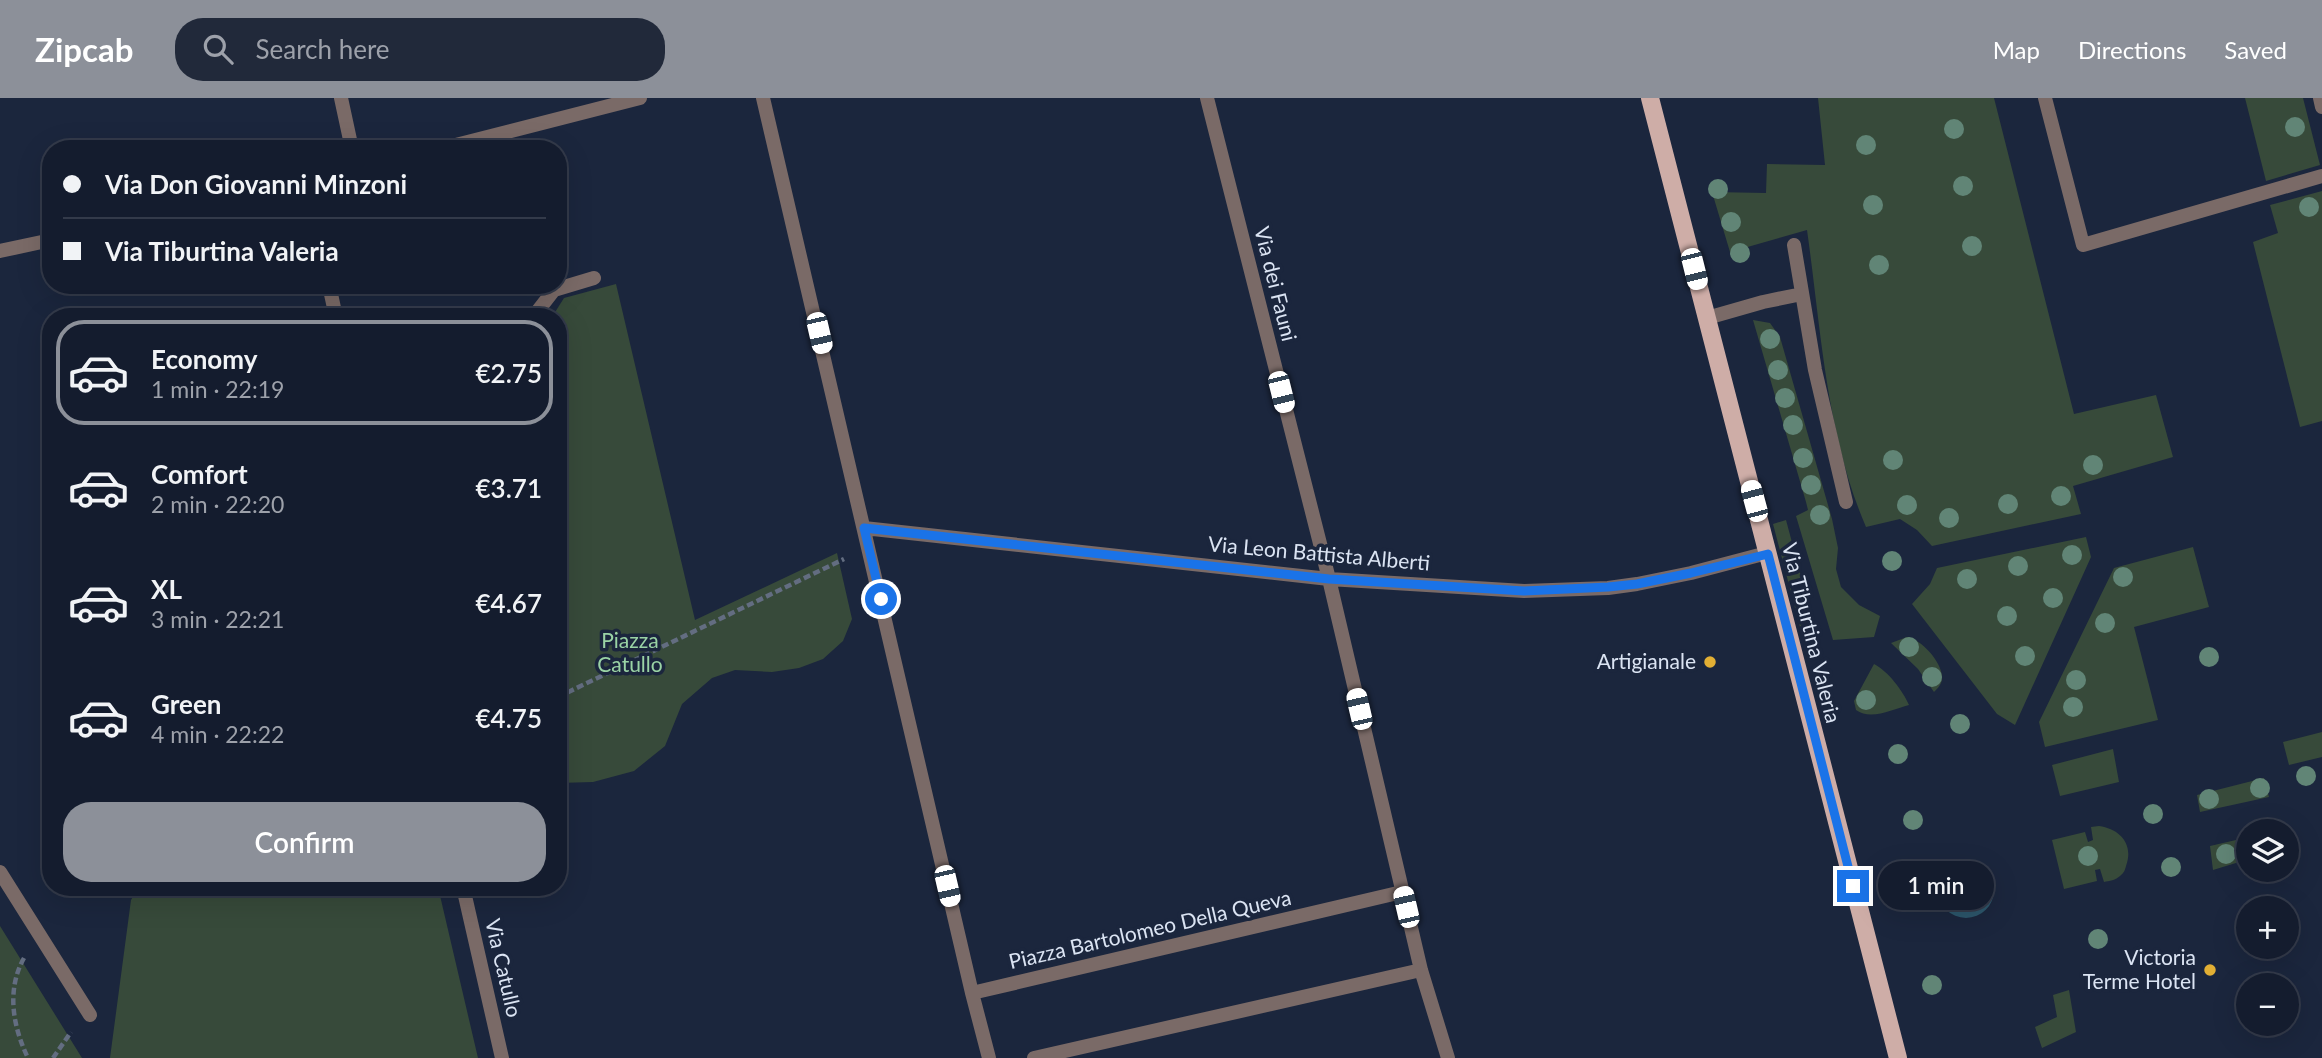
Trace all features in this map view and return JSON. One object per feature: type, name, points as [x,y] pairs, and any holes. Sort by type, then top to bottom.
[{"type":"main road","name":"Via Tiburtina Valeria","points":[[1650,98],[1898,1058]]},
{"type":"street","points":[[341,98],[350,140]]},
{"type":"street","points":[[475,140],[640,98]]},
{"type":"street","points":[[763,98],[989,1058]]},
{"type":"street","name":"Via dei Fauni","points":[[1207,98],[1329,579],[1421,970],[1448,1058]]},
{"type":"street","points":[[2045,98],[2083,245],[2322,176]]},
{"type":"street","points":[[2320,98],[2322,107]]},
{"type":"street","points":[[0,251],[42,242]]},
{"type":"street","points":[[1794,245],[1815,370],[1846,502]]},
{"type":"street","points":[[567,286],[594,278]]},
{"type":"street","points":[[540,308],[551,294]]},
{"type":"street","points":[[1707,318],[1802,294]]},
{"type":"street","name":"Via Leon Battista Alberti","points":[[864,528],[1329,579],[1524,591],[1608,587],[1677,576],[1768,554]]},
{"type":"street","points":[[0,872],[90,1016]]},
{"type":"street","name":"Piazza Bartolomeo Della Queva","points":[[972,993],[1402,892]]},
{"type":"street","name":"Via Catullo","points":[[465,896],[502,1058]]},
{"type":"street","points":[[1034,1058],[1421,970]]},
{"type":"path","points":[[567,692],[869,547]]},
{"type":"path","points":[[28,1058],[18,1037],[12,998],[21,963],[38,933]]},
{"type":"green space","points":[[1818,98],[1994,98],[2074,414],[2156,395],[2173,457],[2073,486],[2081,514],[1932,546],[1917,530],[1900,519],[1866,527],[1853,492],[1833,418],[1807,230],[1730,252],[1712,192],[1766,193],[1767,164],[1825,165]]},
{"type":"green space","points":[[2245,98],[2303,98],[2320,165],[2266,181]]},
{"type":"green space","points":[[2322,191],[2322,421],[2300,427],[2253,242],[2278,233],[2270,205]]},
{"type":"green space","name":"Piazza Catullo","points":[[616,284],[695,620],[837,553],[852,619],[843,641],[823,659],[799,668],[772,672],[735,670],[712,678],[682,704],[665,746],[634,771],[593,782],[567,783],[567,308],[558,308],[564,298]]},
{"type":"green space","points":[[1753,320],[1770,323],[1780,337],[1832,519],[1838,548],[1836,569],[1841,587],[1859,605],[1880,616],[1874,637],[1833,640],[1796,516],[1808,510],[1806,502]]},
{"type":"green space","points":[[1786,520],[1819,643],[1805,646],[1773,524]]},
{"type":"green space","points":[[2086,537],[2091,557],[2015,725],[1997,714],[1912,604],[1930,584],[1937,568]]},
{"type":"green space","points":[[2193,547],[2209,607],[2134,627],[2158,720],[2045,747],[2039,722],[2114,568]]},
{"type":"green space","points":[[1907,637],[1919,642],[1939,666],[1942,680],[1934,692],[1918,669],[1891,643]]},
{"type":"green space","points":[[1874,664],[1885,671],[1909,705],[1875,714],[1856,710],[1854,701]]},
{"type":"green space","points":[[2322,732],[2322,757],[2289,765],[2283,742]]},
{"type":"green space","points":[[2113,749],[2119,782],[2060,796],[2052,765]]},
{"type":"green space","points":[[2264,778],[2269,797],[2200,812],[2197,795]]},
{"type":"green space","points":[[2091,827],[2113,830],[2127,844],[2128,858],[2124,871],[2117,878],[2104,882],[2100,869],[2095,870],[2097,881],[2064,889],[2052,840],[2085,832],[2088,842],[2093,840]]},
{"type":"green space","points":[[2236,840],[2236,863],[2213,870],[2210,846]]},
{"type":"green space","points":[[133,896],[440,896],[478,1058],[110,1058]]},
{"type":"green space","points":[[0,926],[82,1058],[0,1058]]},
{"type":"green space","points":[[2069,990],[2076,1032],[2042,1048],[2035,1027],[2057,1017],[2053,995]]},
{"type":"water","points":[[1961,862],[1971,862],[1986,870],[1992,879],[1992,901],[1986,910],[1971,918],[1961,918],[1943,906],[1938,895],[1938,885],[1950,867]]},
{"type":"place","name":"Artigianale","points":[[1710,662]]},
{"type":"place","name":"Victoria Terme Hotel","points":[[2210,970]]},
{"type":"route","points":[[881,599],[864,528],[1329,579],[1524,591],[1637,584],[1768,554],[1853,886]]}]
